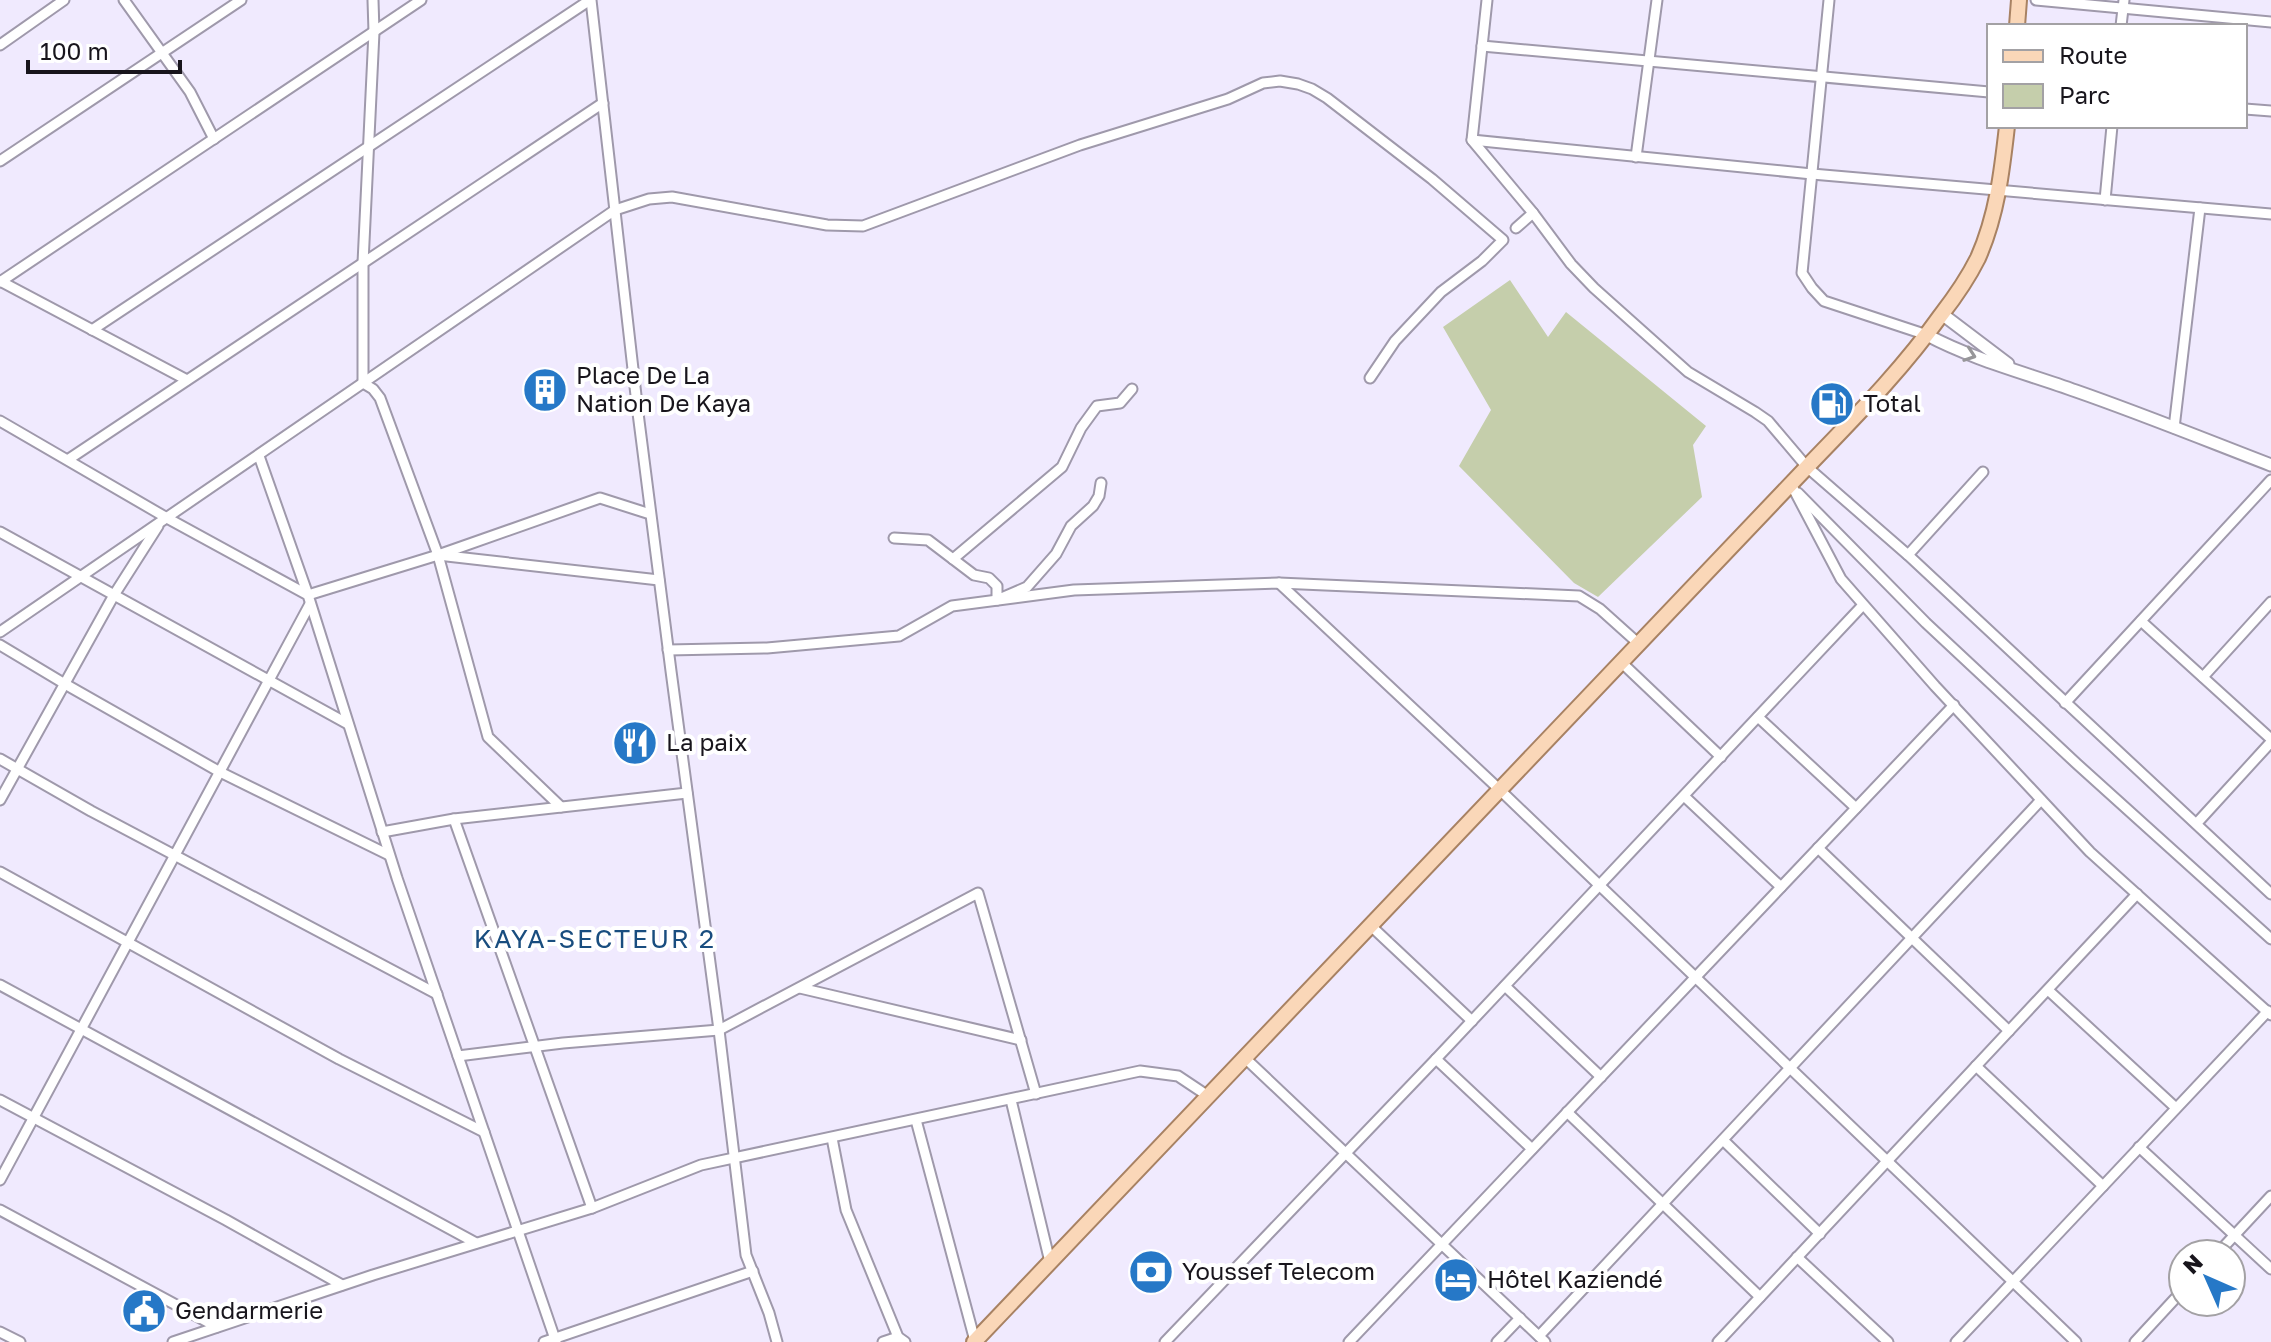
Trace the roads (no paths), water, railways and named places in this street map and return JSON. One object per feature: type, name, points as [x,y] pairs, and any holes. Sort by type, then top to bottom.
[{"type":"main road","points":[[2017,24],[2019,0]]},
{"type":"main road","points":[[974,1342],[1791,487],[1889,380],[1927,335],[1977,260],[1999,191],[2007,128]]},
{"type":"street","points":[[0,45],[64,0]]},
{"type":"street","points":[[124,0],[190,92],[214,139]]},
{"type":"street","points":[[0,161],[240,0]]},
{"type":"street","points":[[373,0],[363,263],[363,383],[380,398],[438,555],[488,737],[561,807]]},
{"type":"street","points":[[187,380],[0,282],[421,0]]},
{"type":"street","points":[[92,330],[590,0],[659,580],[746,1255],[777,1342]]},
{"type":"street","points":[[1487,0],[1472,140],[1571,264],[1688,372],[1762,416],[1807,467],[1908,555],[2271,894]]},
{"type":"street","points":[[1636,157],[1657,0]]},
{"type":"street","points":[[1829,0],[1802,273],[1824,301],[1927,335],[1965,354],[2110,402],[2271,465]]},
{"type":"street","points":[[2036,0],[2123,4],[2271,22]]},
{"type":"street","points":[[2121,24],[2123,4]]},
{"type":"street","points":[[1482,46],[1987,92]]},
{"type":"street","points":[[0,632],[615,210],[649,199],[672,197],[827,225],[863,226],[1080,145],[1228,99],[1263,83],[1280,81],[1298,84],[1327,98],[1432,179],[1503,240],[1482,261],[1441,292],[1395,341],[1370,378]]},
{"type":"street","points":[[69,459],[603,103]]},
{"type":"street","points":[[2247,109],[2271,111]]},
{"type":"street","points":[[2105,200],[2112,128]]},
{"type":"street","points":[[1472,140],[1812,174],[2271,214]]},
{"type":"street","points":[[2174,428],[2200,208]]},
{"type":"street","points":[[1516,228],[1533,213]]},
{"type":"street","points":[[1942,314],[2015,369]]},
{"type":"street","points":[[953,559],[1062,467],[1081,428],[1097,406],[1120,403],[1132,389]]},
{"type":"street","points":[[0,421],[69,459],[164,520],[309,600]]},
{"type":"street","points":[[259,456],[552,1341],[753,1271]]},
{"type":"street","points":[[1908,555],[1983,472]]},
{"type":"street","points":[[2065,703],[2271,480]]},
{"type":"street","points":[[997,600],[1027,587],[1056,554],[1071,526],[1093,506],[1101,483]]},
{"type":"street","points":[[1791,487],[1841,579],[1863,605],[2090,852],[2269,1013],[1956,1342]]},
{"type":"street","points":[[1791,487],[1926,623],[2271,939]]},
{"type":"street","points":[[0,1180],[269,681],[309,600],[600,498],[647,513]]},
{"type":"street","points":[[0,800],[114,595],[164,520]]},
{"type":"street","points":[[0,532],[348,724]]},
{"type":"street","points":[[894,538],[928,540],[974,575],[989,578],[997,586],[997,600]]},
{"type":"street","points":[[438,555],[659,580]]},
{"type":"street","points":[[668,650],[767,648],[899,636],[952,606],[1074,590],[1279,583],[1579,596],[1600,609],[1639,644]]},
{"type":"street","points":[[1279,583],[1600,885],[2076,1342]]},
{"type":"street","points":[[2203,677],[2271,602]]},
{"type":"street","points":[[1165,1342],[1863,605]]},
{"type":"street","points":[[2141,621],[2271,740],[2197,823]]},
{"type":"street","points":[[0,645],[220,772],[389,855]]},
{"type":"street","points":[[1621,662],[1721,757]]},
{"type":"street","points":[[1349,1342],[1954,705]]},
{"type":"street","points":[[1758,717],[1856,808]]},
{"type":"street","points":[[0,759],[175,856],[437,994]]},
{"type":"street","points":[[382,832],[454,819],[687,793]]},
{"type":"street","points":[[1684,796],[1781,887]]},
{"type":"street","points":[[1245,1058],[1542,1339],[1663,1204],[2041,800]]},
{"type":"street","points":[[454,819],[592,1208]]},
{"type":"street","points":[[1818,848],[2009,1031]]},
{"type":"street","points":[[0,872],[339,1059],[484,1132]]},
{"type":"street","points":[[458,1056],[719,1030],[978,893],[1036,1094]]},
{"type":"street","points":[[1718,1342],[2137,894]]},
{"type":"street","points":[[1371,926],[1472,1021]]},
{"type":"street","points":[[0,985],[476,1243]]},
{"type":"street","points":[[1505,986],[1601,1077]]},
{"type":"street","points":[[800,988],[1021,1040]]},
{"type":"street","points":[[2048,990],[2176,1108]]},
{"type":"street","points":[[1436,1059],[1532,1149]]},
{"type":"street","points":[[1976,1066],[2103,1186]]},
{"type":"street","points":[[173,1342],[342,1285],[592,1208],[701,1165],[1140,1071],[1178,1076],[1208,1096]]},
{"type":"street","points":[[0,1100],[342,1285]]},
{"type":"street","points":[[1011,1100],[1050,1262]]},
{"type":"street","points":[[1567,1112],[1760,1297]]},
{"type":"street","points":[[916,1120],[974,1342]]},
{"type":"street","points":[[832,1138],[846,1210],[901,1339],[883,1342]]},
{"type":"street","points":[[1723,1140],[1820,1234]]},
{"type":"street","points":[[2139,1147],[2271,1269]]},
{"type":"street","points":[[2231,1238],[2271,1196]]},
{"type":"street","points":[[0,1210],[217,1327]]},
{"type":"street","points":[[1797,1257],[1888,1342]]},
{"type":"street","points":[[2135,1342],[2167,1307]]},
{"type":"street","points":[[1497,1342],[1520,1318]]},
{"type":"street","points":[[0,1332],[20,1342]]},
{"type":"place","name":"Place De La Nation De Kaya","points":[[545,390]]},
{"type":"place","name":"Total","points":[[1832,404]]},
{"type":"place","name":"La paix","points":[[635,743]]},
{"type":"place","name":"Youssef Telecom","points":[[1151,1272]]},
{"type":"place","name":"Hôtel Kaziendé","points":[[1456,1280]]},
{"type":"place","name":"Gendarmerie","points":[[144,1311]]},
{"type":"district","name":"KAYA-SECTEUR 2","points":[[595,939]]}]
